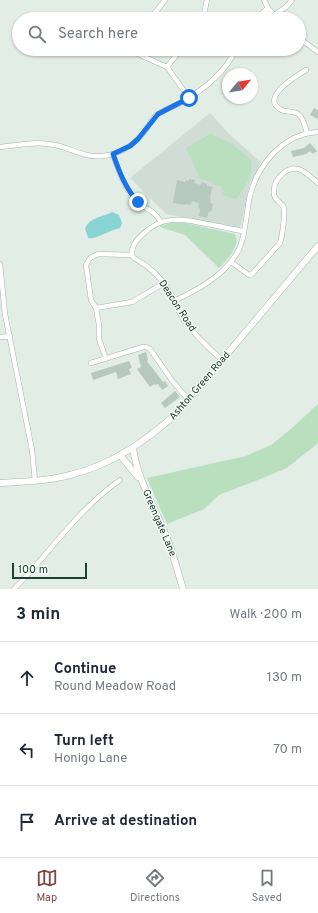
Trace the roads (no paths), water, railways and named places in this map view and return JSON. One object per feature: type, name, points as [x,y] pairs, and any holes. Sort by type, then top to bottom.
[{"type":"street","points":[[156,12],[165,0]]},
{"type":"street","points":[[205,12],[208,0]]},
{"type":"street","points":[[264,0],[271,12]]},
{"type":"street","points":[[278,12],[286,7],[292,0]]},
{"type":"street","points":[[263,12],[268,8]]},
{"type":"street","points":[[306,43],[318,52]]},
{"type":"street","points":[[142,56],[167,67],[189,98]]},
{"type":"street","points":[[167,67],[176,56]]},
{"type":"street","points":[[0,147],[45,143],[60,146],[83,155],[99,157],[113,154],[130,146],[138,139],[158,114],[189,98],[205,86],[223,69],[231,56]]},
{"type":"street","points":[[306,70],[290,80],[275,95],[275,102],[280,110],[295,112],[299,115],[307,133]]},
{"type":"street","points":[[287,75],[290,80]]},
{"type":"street","points":[[174,301],[208,282],[224,270],[231,262],[240,246],[252,190],[259,172],[271,155],[287,142],[307,133],[318,132]]},
{"type":"street","points":[[113,154],[121,176],[134,198],[151,210],[160,222]]},
{"type":"street","points":[[231,262],[249,275],[256,272],[280,242],[282,236],[284,211],[283,207],[275,197],[274,191],[276,183],[284,172],[296,168],[318,183]]},
{"type":"street","points":[[283,207],[288,203]]},
{"type":"street","points":[[106,359],[99,339],[99,326],[96,308],[91,300],[86,270],[87,261],[90,258],[98,254],[132,255],[132,251],[139,238],[151,227],[160,222],[175,219],[184,219],[243,231]]},
{"type":"street","name":"Ashton Green Road","points":[[0,483],[35,481],[70,475],[120,455],[133,448],[166,424],[189,400],[318,246]]},
{"type":"street","name":"Deacon Road","points":[[132,255],[149,268],[164,283],[179,311],[198,336],[222,360]]},
{"type":"street","points":[[0,264],[5,314],[32,450],[35,481]]},
{"type":"street","points":[[96,308],[132,302],[164,283]]},
{"type":"street","points":[[0,337],[10,336]]},
{"type":"street","points":[[91,363],[147,347],[150,349],[173,382],[189,400]]},
{"type":"street","name":"Greengate Lane","points":[[133,448],[141,481],[167,538],[182,589]]},
{"type":"street","name":"Greengate Lane","points":[[120,455],[141,481]]},
{"type":"street","points":[[14,589],[78,516],[120,480]]},
{"type":"water","points":[[112,212],[119,215],[122,223],[120,228],[95,238],[88,238],[85,228],[88,224],[94,219]]}]
